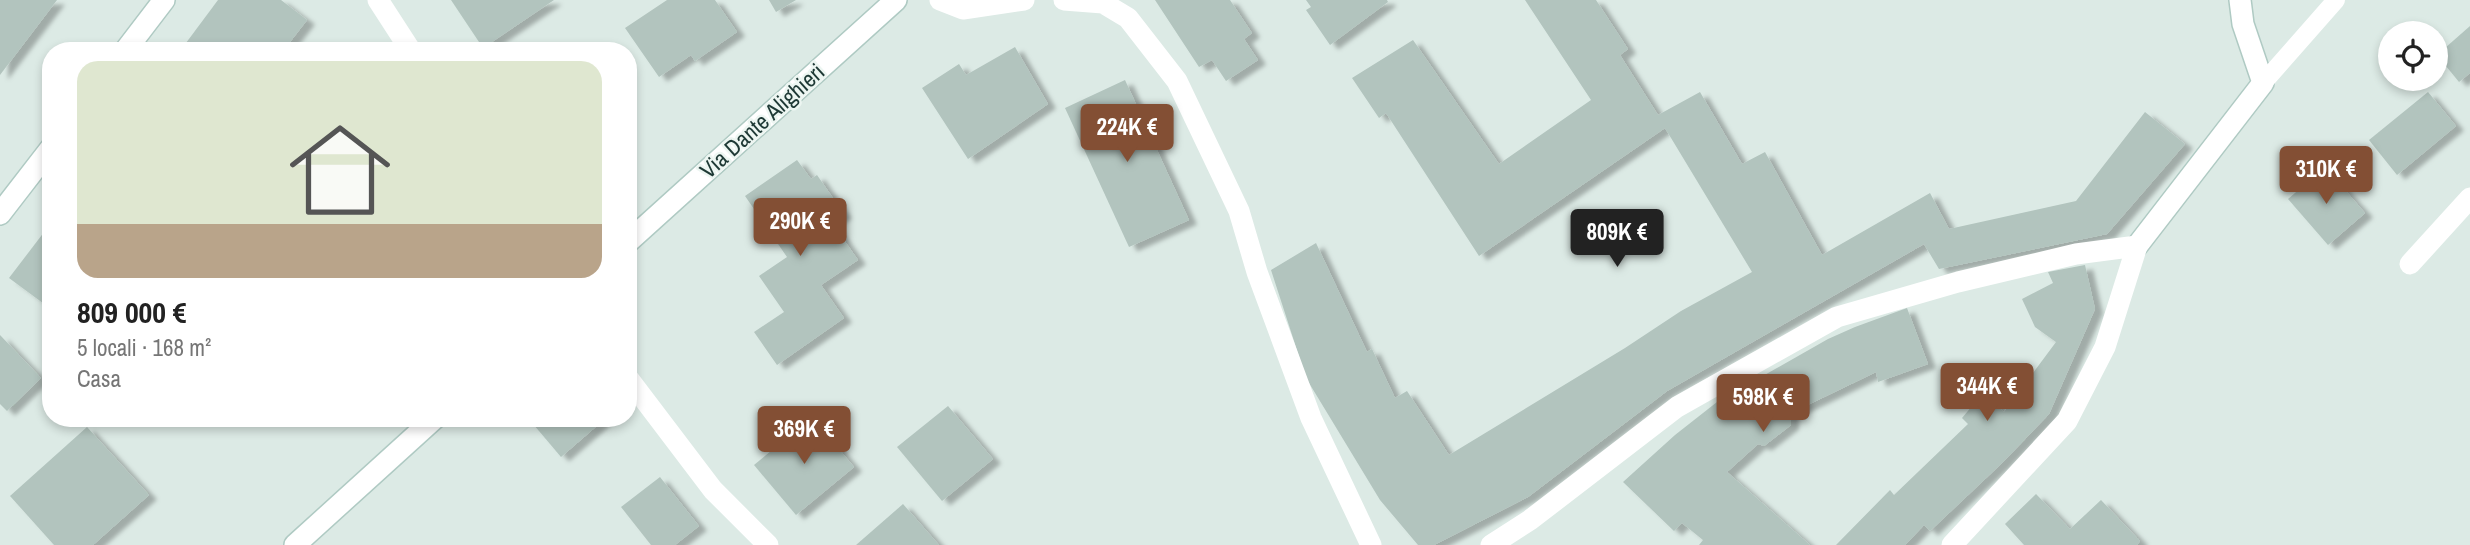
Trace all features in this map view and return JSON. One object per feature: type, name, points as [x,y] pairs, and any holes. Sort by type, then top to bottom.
[{"type":"street","points":[[132,42],[164,0]]},
{"type":"street","points":[[379,0],[405,42]]},
{"type":"street","name":"Via Dante Alighieri","points":[[637,234],[896,0]]},
{"type":"street","points":[[940,0],[963,9],[1024,0]]},
{"type":"street","points":[[1064,0],[1102,3],[1128,18],[1177,81],[1239,211],[1257,272],[1311,418],[1371,545]]},
{"type":"street","points":[[1962,541],[2067,421],[2105,346],[2137,246],[2263,83],[2243,24],[2240,0]]},
{"type":"street","points":[[0,214],[42,160]]},
{"type":"street","points":[[2410,264],[2470,198]]},
{"type":"street","points":[[1491,545],[1530,520],[1677,407],[1837,317],[1958,282],[2076,254],[2137,246]]},
{"type":"street","points":[[637,390],[713,490],[768,545]]},
{"type":"street","points":[[295,545],[425,427]]},
{"type":"lane","points":[[2263,83],[2336,0]]},
{"type":"building","points":[[0,0],[57,0],[0,75]]},
{"type":"building","points":[[218,0],[281,0],[307,20],[290,42],[187,42]]},
{"type":"building","points":[[451,0],[554,0],[492,42],[479,42]]},
{"type":"building","points":[[667,0],[715,0],[737,32],[695,61],[691,55],[659,77],[625,28]]},
{"type":"building","points":[[769,0],[796,0],[776,12]]},
{"type":"building","points":[[1155,0],[1230,0],[1252,33],[1244,39],[1258,60],[1226,81],[1212,60],[1199,67]]},
{"type":"building","points":[[1306,0],[1388,2],[1330,45],[1306,10],[1311,7]]},
{"type":"building","points":[[1525,0],[1596,0],[1628,49],[1620,55],[1658,115],[1700,92],[1742,164],[1765,152],[1822,255],[1930,193],[1949,229],[2076,201],[2145,112],[2185,144],[2107,234],[1939,269],[1924,244],[1667,391],[1528,497],[1434,545],[1418,545],[1380,500],[1306,378],[1271,270],[1316,243],[1367,352],[1372,349],[1395,398],[1407,391],[1449,455],[1681,311],[1752,272],[1665,128],[1479,256],[1386,113],[1379,118],[1352,78],[1413,40],[1499,164],[1591,100]]},
{"type":"building","points":[[2470,26],[2470,73],[2459,82],[2448,68],[2448,45]]},
{"type":"building","points":[[1015,47],[1048,104],[968,159],[922,88],[959,64],[966,75]]},
{"type":"building","points":[[1125,80],[1189,220],[1129,247],[1065,108]]},
{"type":"building","points":[[2428,92],[2456,126],[2397,175],[2369,140]]},
{"type":"building","points":[[797,160],[811,179],[817,175],[844,214],[832,223],[858,260],[821,285],[844,318],[777,365],[754,332],[784,312],[759,276],[787,257],[745,196]]},
{"type":"building","points":[[2325,167],[2365,213],[2328,245],[2288,199]]},
{"type":"building","points":[[42,235],[42,302],[9,278]]},
{"type":"building","points":[[2085,265],[2095,309],[2049,414],[1930,531],[1924,525],[1905,545],[1836,545],[1890,490],[1894,495],[1968,424],[1962,418],[1983,393],[2004,412],[2056,342],[2035,327],[2022,299],[2053,283],[2048,272]]},
{"type":"building","points":[[1907,308],[1928,364],[1878,382],[1876,372],[1791,413],[1791,425],[1764,446],[1758,444],[1727,472],[1810,545],[1699,545],[1703,540],[1682,523],[1674,531],[1623,482],[1717,402],[1828,339]]},
{"type":"building","points":[[0,335],[41,378],[7,411],[0,404]]},
{"type":"building","points":[[948,406],[993,459],[942,501],[897,447]]},
{"type":"building","points":[[812,417],[854,467],[796,515],[754,465]]},
{"type":"building","points":[[87,427],[149,495],[93,545],[54,545],[10,496]]},
{"type":"building","points":[[536,427],[596,427],[561,457]]},
{"type":"building","points":[[660,477],[699,526],[675,545],[651,545],[621,507]]},
{"type":"building","points":[[2036,494],[2070,529],[2101,500],[2140,541],[2137,545],[2024,545],[2005,524]]},
{"type":"building","points":[[903,504],[939,545],[856,545]]}]
